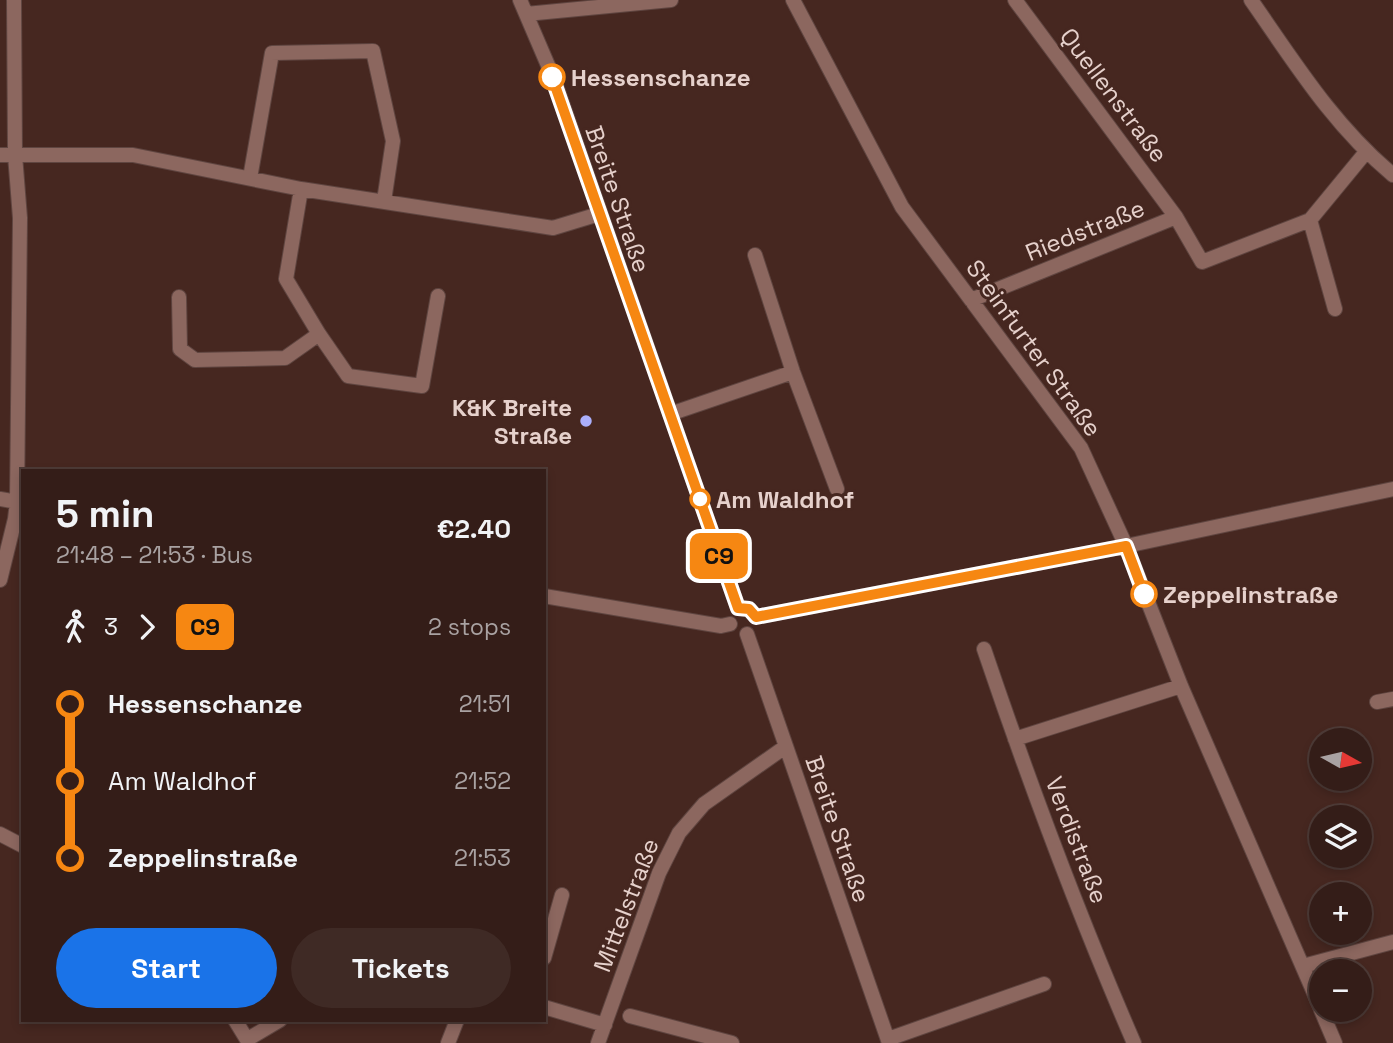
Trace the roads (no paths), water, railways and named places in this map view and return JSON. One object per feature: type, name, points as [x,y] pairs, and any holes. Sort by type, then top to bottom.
[{"type":"street","points":[[0,580],[20,502],[20,218],[8,155],[14,0]]},
{"type":"street","points":[[523,7],[671,0]]},
{"type":"street","name":"Steinfurter Straße","points":[[793,0],[902,207],[1081,448],[1126,546],[1181,686],[1309,981]]},
{"type":"street","name":"Quellenstraße","points":[[1015,0],[1176,217],[1202,262],[1310,220]]},
{"type":"street","points":[[1251,0],[1322,102],[1366,152],[1390,167]]},
{"type":"street","name":"Breite Straße","points":[[523,7],[552,77],[738,608]]},
{"type":"street","points":[[250,178],[272,53],[373,51],[393,141],[384,201]]},
{"type":"street","points":[[1335,309],[1310,220],[1366,152]]},
{"type":"street","points":[[8,155],[134,155],[301,189],[554,228],[599,214]]},
{"type":"street","points":[[301,189],[286,279],[348,376],[422,386],[438,296]]},
{"type":"street","name":"Riedstraße","points":[[971,300],[1176,217]]},
{"type":"street","points":[[755,256],[793,372],[837,489]]},
{"type":"street","points":[[179,297],[180,349],[195,360],[285,358],[319,334]]},
{"type":"street","points":[[670,414],[793,372]]},
{"type":"street","points":[[756,617],[1126,546],[1393,489]]},
{"type":"street","points":[[0,499],[20,502]]},
{"type":"street","points":[[546,596],[721,626],[730,624]]},
{"type":"street","points":[[738,608],[749,609],[756,617],[755,628],[747,634],[736,633],[730,624],[731,614],[738,608]]},
{"type":"street","name":"Breite Straße","points":[[747,634],[888,1041],[1044,984]]},
{"type":"street","name":"Verdistraße","points":[[984,649],[1098,962],[1134,1043]]},
{"type":"street","points":[[1015,739],[1181,686]]},
{"type":"street","points":[[1377,702],[1393,699]]},
{"type":"street","name":"Mittelstraße","points":[[598,1043],[659,873],[680,833],[704,804],[785,747]]},
{"type":"street","points":[[0,834],[21,840]]},
{"type":"street","points":[[546,951],[562,895]]},
{"type":"street","points":[[1303,966],[1393,942]]},
{"type":"street","points":[[546,1008],[605,1025]]},
{"type":"street","points":[[631,1016],[732,1043]]},
{"type":"street","points":[[236,1022],[249,1041],[277,1022]]},
{"type":"street","points":[[448,1043],[456,1022]]},
{"type":"street","name":"Steinfurter Straße","points":[[1326,1022],[1335,1043]]},
{"type":"place","name":"Hessenschanze","points":[[552,77]]},
{"type":"place","name":"K&K Breite Straße","points":[[586,421]]},
{"type":"place","name":"Am Waldhof","points":[[700,499]]},
{"type":"place","name":"Zeppelinstraße","points":[[1144,594]]}]
